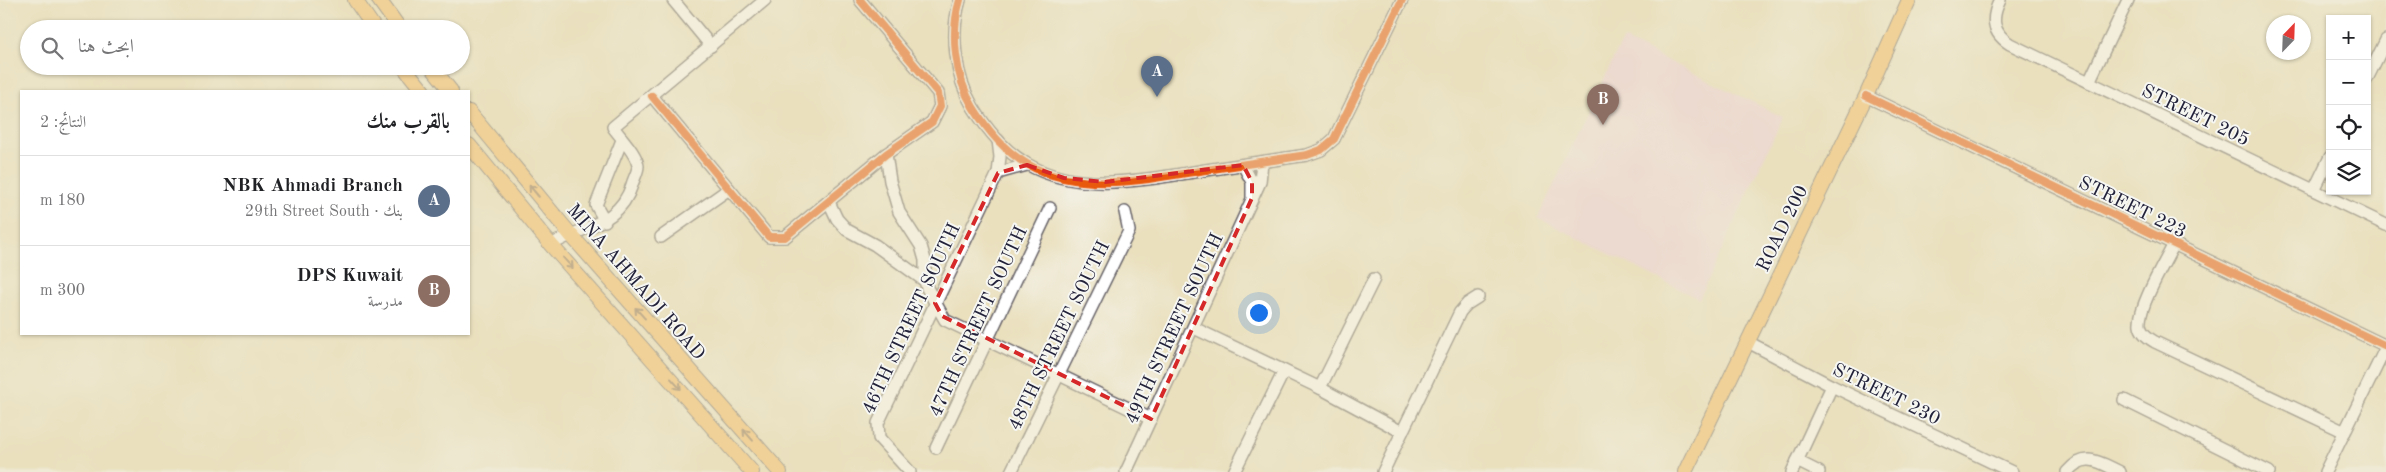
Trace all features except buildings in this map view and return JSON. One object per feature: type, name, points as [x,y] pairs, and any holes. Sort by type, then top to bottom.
[{"type":"main road","points":[[355,0],[369,20]]},
{"type":"main road","points":[[379,0],[393,20]]},
{"type":"main road","name":"ROAD 200","points":[[1685,472],[1866,96],[1910,0]]},
{"type":"main road","points":[[411,75],[423,90]]},
{"type":"main road","points":[[438,75],[450,90]]},
{"type":"main road","name":"MINA AHMADI ROAD","points":[[470,113],[570,234],[780,472]]},
{"type":"main road","name":"MINA AHMADI ROAD","points":[[470,146],[552,245],[752,472]]},
{"type":"street","points":[[673,0],[711,46]]},
{"type":"street","points":[[552,245],[570,234],[604,221],[621,208],[627,199],[638,166],[635,157],[613,127],[766,0]]},
{"type":"street","points":[[652,96],[768,237],[785,238],[886,154],[932,122],[940,106],[938,93],[860,0]]},
{"type":"street","points":[[960,0],[957,10],[955,52],[961,79],[969,100],[980,119],[998,140],[1027,164],[1064,178],[1104,182],[1145,179],[1262,162],[1307,155],[1321,150],[1334,138],[1402,0]]},
{"type":"street","name":"STREET 205","points":[[2000,0],[1994,15],[1994,29],[2010,44],[2386,225]]},
{"type":"street","points":[[2088,82],[2128,0]]},
{"type":"street","points":[[2371,71],[2386,40]]},
{"type":"street","name":"STREET 223","points":[[1866,96],[2386,346]]},
{"type":"street","points":[[604,221],[596,205],[622,140]]},
{"type":"street","name":"46TH STREET SOUTH","points":[[910,472],[879,438],[878,423],[998,173],[1000,157],[998,140]]},
{"type":"street","points":[[886,154],[890,181],[899,212],[921,246],[925,260],[925,281],[945,320],[1151,419]]},
{"type":"street","name":"49TH STREET SOUTH","points":[[1126,472],[1260,182],[1262,162]]},
{"type":"street","points":[[998,173],[1012,167],[1027,164]]},
{"type":"street","points":[[1246,164],[1252,182],[1252,198]]},
{"type":"street","points":[[2314,190],[2326,165]]},
{"type":"street","points":[[662,237],[729,189]]},
{"type":"street","points":[[829,202],[837,219],[847,230],[875,245],[925,281]]},
{"type":"street","name":"47TH STREET SOUTH","points":[[936,448],[1050,208]]},
{"type":"street","name":"48TH STREET SOUTH","points":[[1011,472],[1129,230],[1125,212]]},
{"type":"street","points":[[2174,244],[2141,311],[2140,324],[2144,334],[2155,342],[2344,432]]},
{"type":"street","points":[[1320,388],[1374,279]]},
{"type":"street","points":[[1383,472],[1460,312],[1467,304],[1478,297]]},
{"type":"street","points":[[1194,328],[1284,370],[1402,432]]},
{"type":"street","name":"STREET 230","points":[[1748,342],[1832,386],[2012,472]]},
{"type":"street","points":[[2325,472],[2386,346]]},
{"type":"street","points":[[1234,472],[1284,370]]},
{"type":"street","points":[[1819,472],[1795,467],[1832,386]]},
{"type":"street","points":[[2124,400],[2269,472]]},
{"type":"street","points":[[2067,472],[2077,462],[2090,460],[2120,472]]},
{"type":"highlighted area","points":[[1027,165],[1064,178],[1105,182],[1243,165],[1252,182],[1252,198],[1151,419],[942,316],[935,303],[998,173]]},
{"type":"shaded area","points":[[1623,39],[1783,117],[1699,299],[1538,218]]},
{"type":"cycle path","points":[[652,96],[769,237],[785,237],[886,154],[932,122],[940,106],[938,93],[860,0]]},
{"type":"cycle path","points":[[960,0],[955,26],[958,69],[967,95],[984,123],[1011,153],[1027,164],[1048,174],[1092,182],[1115,182],[1161,177],[1307,155],[1321,150],[1334,139],[1402,0]]},
{"type":"cycle path","points":[[1866,96],[2386,346]]},
{"type":"place","name":"NBK Ahmadi Branch","points":[[1157,97]]},
{"type":"place","name":"DPS Kuwait","points":[[1603,125]]}]
